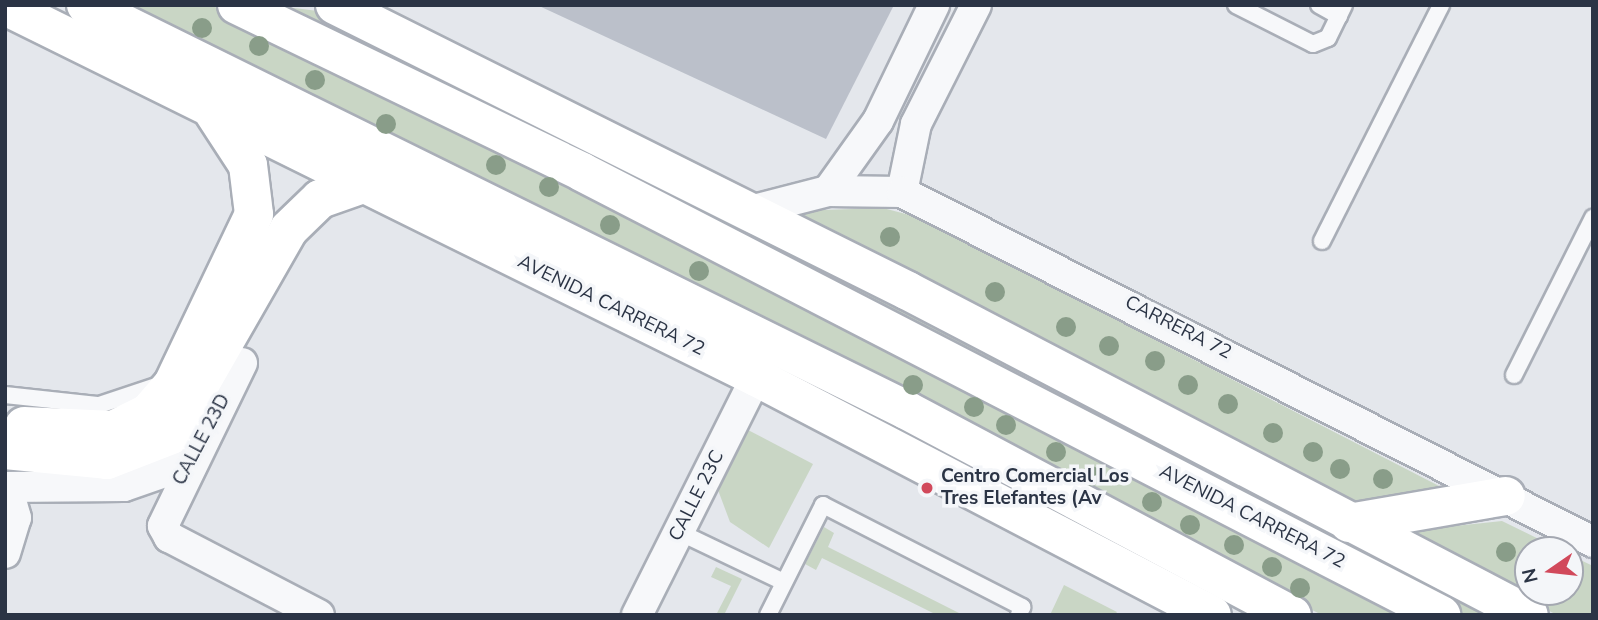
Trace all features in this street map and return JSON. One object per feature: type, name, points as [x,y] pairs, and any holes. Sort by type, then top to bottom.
[{"type":"highway","name":"AVENIDA CARRERA 72","points":[[86,5],[893,404],[1292,615]]},
{"type":"highway","name":"AVENIDA CARRERA 72","points":[[237,5],[1008,391],[1441,615]]},
{"type":"highway","name":"AVENIDA CARRERA 72","points":[[334,5],[746,212],[1529,615]]},
{"type":"highway","points":[[334,5],[386,78]]},
{"type":"highway","name":"AVENIDA CARRERA 72","points":[[5,6],[756,377],[1212,615]]},
{"type":"highway","points":[[5,424],[72,432],[113,430],[154,407],[184,367],[254,214],[248,165],[213,111]]},
{"type":"highway","points":[[6,475],[107,460],[171,435],[289,229],[320,199],[363,184]]},
{"type":"highway","points":[[1008,391],[1079,382]]},
{"type":"highway","points":[[1349,523],[1506,496]]},
{"type":"street","points":[[828,191],[878,121],[934,5]]},
{"type":"street","points":[[902,192],[916,124],[976,5]]},
{"type":"street","name":"CARRERA 72","points":[[746,212],[828,191],[902,192],[1593,542]]},
{"type":"street","name":"CALLE 23D","points":[[242,363],[162,517],[169,537],[319,615]]},
{"type":"street","name":"CALLE 23C","points":[[637,615],[756,377]]},
{"type":"street","points":[[5,553],[16,518],[6,475],[124,486],[190,463]]},
{"type":"lane","points":[[1236,5],[1313,44],[1328,38],[1342,11],[1319,5]]},
{"type":"lane","points":[[1322,241],[1441,5]]},
{"type":"lane","points":[[1514,374],[1593,218]]},
{"type":"lane","points":[[5,395],[99,405],[152,388],[184,367]]},
{"type":"lane","points":[[768,615],[823,505],[1023,607],[1019,615]]},
{"type":"lane","points":[[679,532],[785,582]]},
{"type":"green space","points":[[122,5],[211,5],[514,153],[1404,615],[1322,615]]},
{"type":"green space","points":[[270,5],[318,11],[340,41]]},
{"type":"green space","points":[[381,46],[1035,376],[1009,376],[400,71]]},
{"type":"green space","points":[[883,208],[917,217],[1441,487],[1347,507],[791,211]]},
{"type":"green space","points":[[748,430],[813,464],[769,548],[730,522],[718,490]]},
{"type":"green space","points":[[1161,459],[1240,485],[1499,615],[1465,615]]},
{"type":"green space","points":[[1502,521],[1533,536],[1514,536],[1514,592],[1399,532]]},
{"type":"green space","points":[[824,527],[834,533],[828,547],[963,615],[937,615],[822,558],[816,570],[805,564]]},
{"type":"green space","points":[[1584,562],[1593,566],[1593,615],[1557,615],[1540,606],[1584,606]]},
{"type":"green space","points":[[716,567],[742,579],[724,615],[716,615],[731,586],[711,577]]},
{"type":"green space","points":[[1064,585],[1117,612],[1115,615],[1050,615]]},
{"type":"building","points":[[537,5],[894,5],[826,139]]},
{"type":"place","name":"Centro Comercial Los Tres Elefantes (Av","points":[[927,488]]}]
